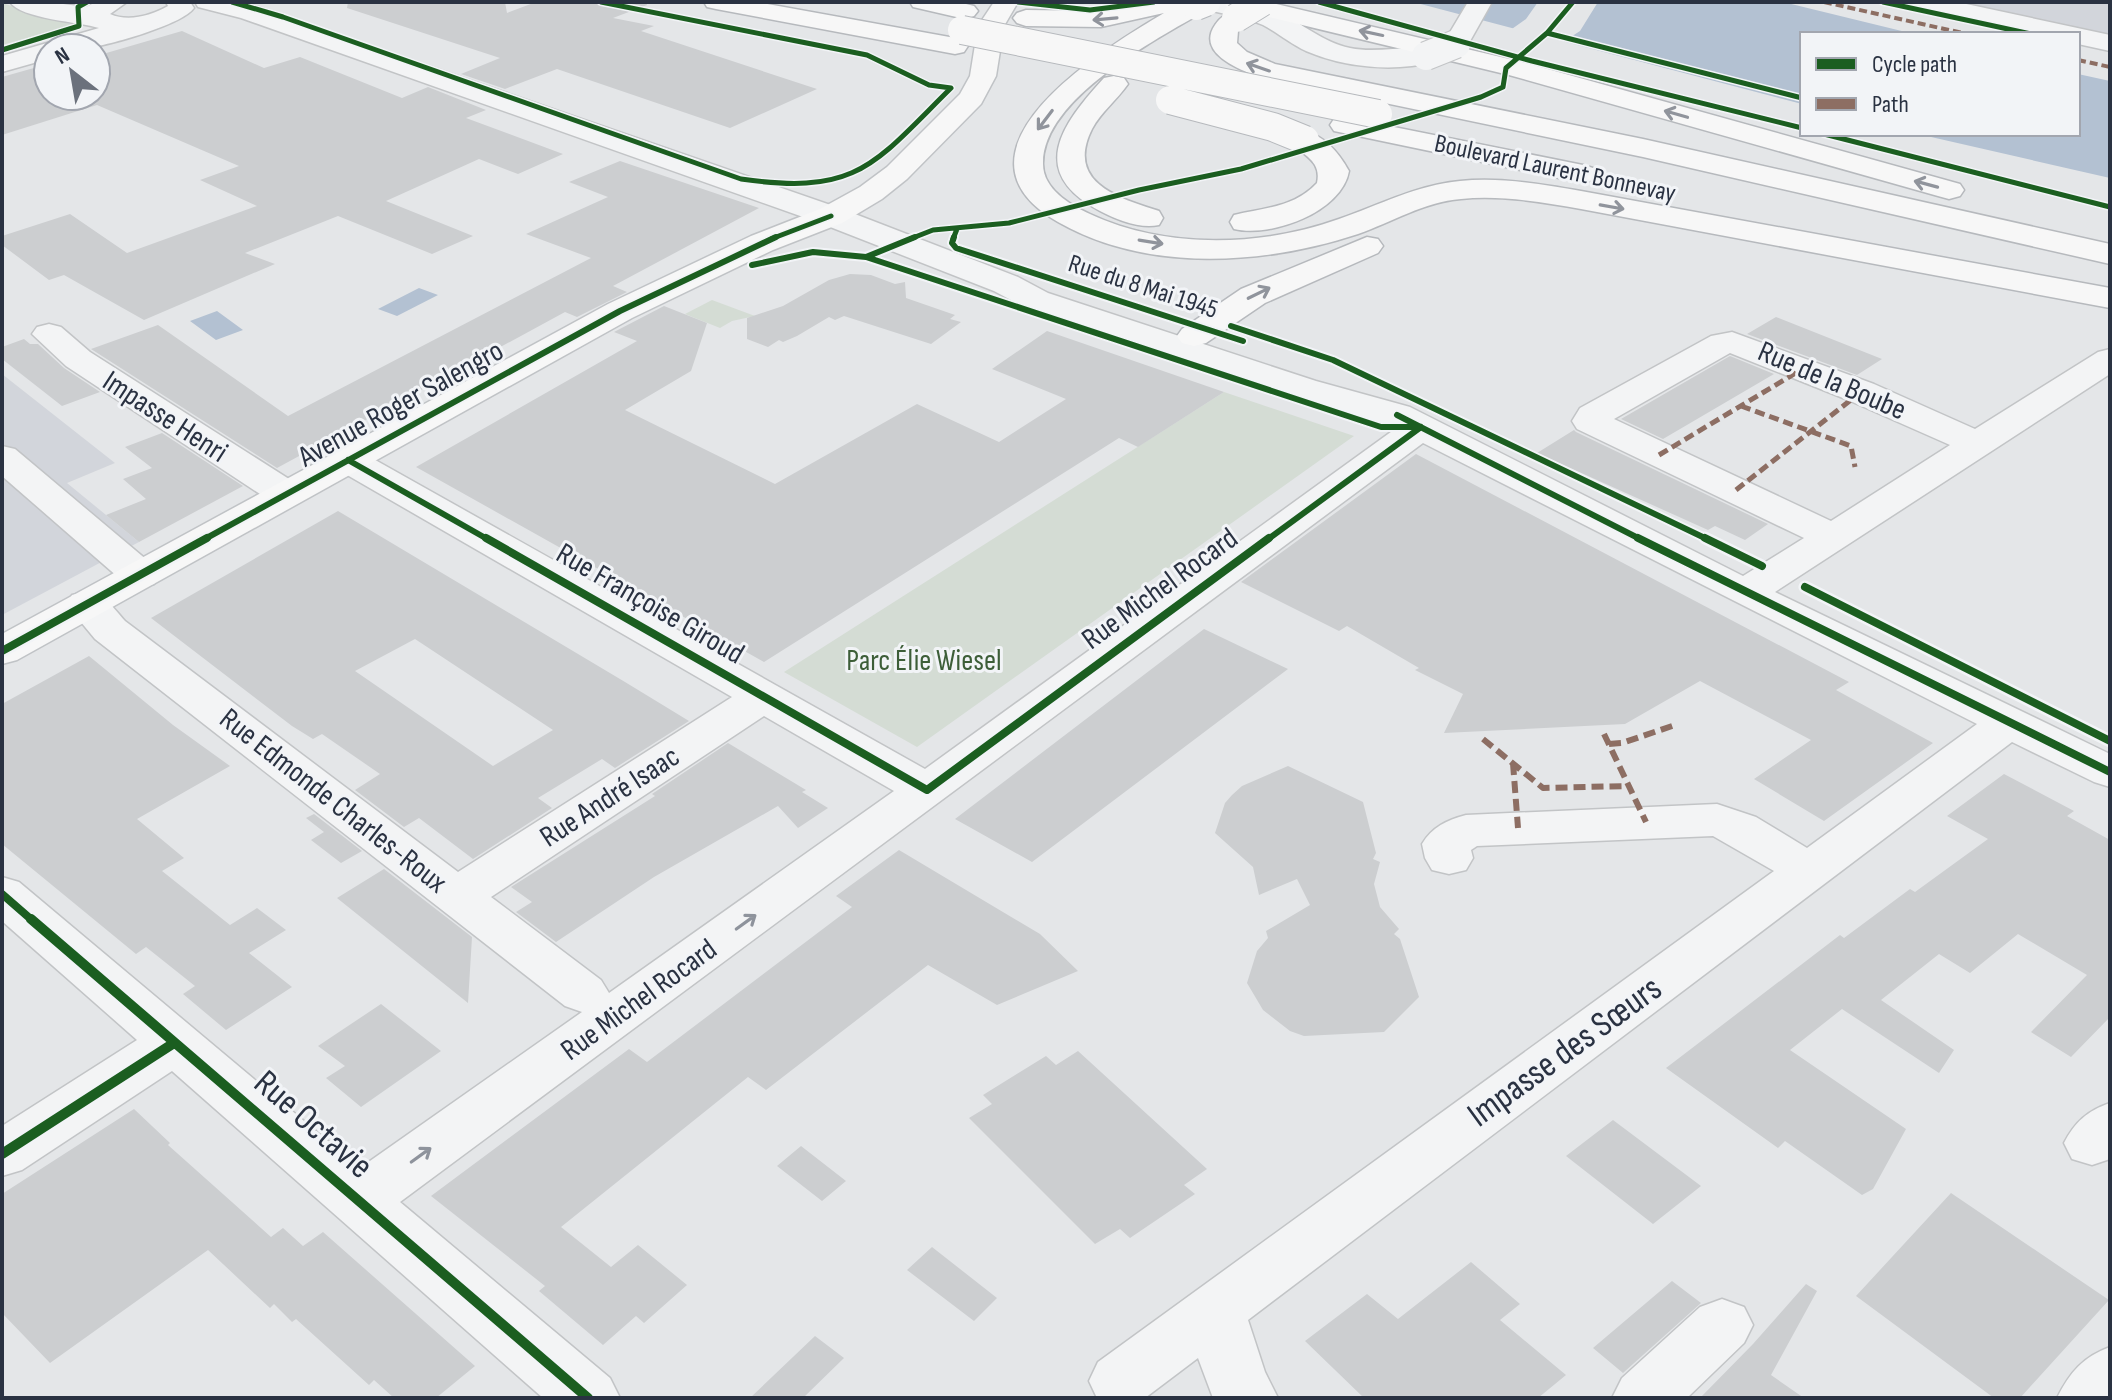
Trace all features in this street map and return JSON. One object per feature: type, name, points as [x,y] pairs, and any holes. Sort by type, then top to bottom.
[{"type":"main road","name":"Boulevard Laurent Bonnevay","points":[[716,2],[961,29],[1010,56],[2110,284]]},
{"type":"main road","name":"Boulevard Laurent Bonnevay","points":[[812,2],[1370,102],[2110,266]]},
{"type":"main road","points":[[922,2],[961,29],[1011,8],[1074,21],[1262,2]]},
{"type":"main road","points":[[1211,5],[1223,30],[1221,38],[1225,48],[1243,62],[1370,102],[1409,100],[1643,148],[2110,254]]},
{"type":"main road","points":[[1010,56],[1025,66],[1224,114],[1305,140],[1331,160],[1335,178],[1319,198],[1288,214],[1253,222],[1185,223],[1151,218],[1118,207],[1078,180],[1070,167],[1069,147],[1083,117],[1094,104],[1127,71],[1178,35],[1211,5]]},
{"type":"main road","points":[[2110,233],[1505,66],[1211,5],[1101,66],[1051,112],[1031,144],[1027,162],[1037,189],[1047,201],[1076,220],[1148,242],[1213,248],[1251,247],[1310,238],[1443,192],[1478,189],[1535,194],[1804,240],[2110,298]]},
{"type":"main road","name":"Avenue Roger Salengro","points":[[2,651],[620,311],[762,243],[831,216],[871,193],[897,173],[971,98],[983,76],[991,26],[1011,8]]},
{"type":"main road","points":[[1182,340],[1253,296],[1367,246],[1443,206],[1471,199],[1535,194]]},
{"type":"street","points":[[22,2],[79,16],[100,10]]},
{"type":"street","points":[[207,2],[249,12],[831,216]]},
{"type":"street","points":[[1211,5],[1270,19],[1314,45],[1344,55],[1387,60],[1426,56],[1456,44],[1480,2]]},
{"type":"street","points":[[1922,2],[2060,32]]},
{"type":"street","points":[[100,10],[121,25],[165,13],[208,9],[249,12]]},
{"type":"street","points":[[91,32],[99,27],[100,10]]},
{"type":"street","points":[[108,32],[165,13]]},
{"type":"street","points":[[2080,36],[2110,43]]},
{"type":"street","points":[[2,64],[32,56]]},
{"type":"street","name":"Rue du 8 Mai 1945","points":[[831,216],[1006,284],[1047,290],[1348,403],[1409,421],[1745,593],[2010,722],[2103,759]]},
{"type":"street","name":"Impasse Henri","points":[[49,334],[78,359],[286,494]]},
{"type":"street","name":"Rue de la Boube","points":[[1833,537],[1590,421],[1593,416],[1723,343],[1732,342],[1861,392],[1977,444]]},
{"type":"street","points":[[1745,593],[2110,359]]},
{"type":"street","name":"Rue Michel Rocard","points":[[358,1201],[927,790],[1409,421]]},
{"type":"street","points":[[2,457],[85,542],[140,575]]},
{"type":"street","name":"Rue Françoise Giroud","points":[[348,460],[927,790]]},
{"type":"street","name":"Rue Edmonde Charles-Roux","points":[[87,604],[110,630],[583,993]]},
{"type":"street","name":"Rue André Isaac","points":[[456,896],[763,697]]},
{"type":"street","name":"Impasse des Sœurs","points":[[1120,1381],[2010,722]]},
{"type":"street","points":[[1449,858],[1446,844],[1452,837],[1466,831],[1717,820],[1739,828],[1810,871]]},
{"type":"street","name":"Rue Octavie","points":[[2,894],[588,1398]]},
{"type":"street","points":[[2,1154],[174,1043]]},
{"type":"street","points":[[1215,1310],[1236,1381],[1246,1398]]},
{"type":"street","points":[[1644,1398],[1722,1325]]},
{"type":"street","points":[[2089,1398],[2110,1374]]},
{"type":"shaded area","points":[[1942,2],[2110,2],[2110,38]]},
{"type":"shaded area","points":[[2,374],[115,463],[67,483],[139,542],[2,615]]},
{"type":"green space","points":[[2,3],[73,25],[48,32],[32,32],[32,37],[2,45]]},
{"type":"green space","points":[[712,300],[755,316],[732,321],[720,328],[685,314]]},
{"type":"green space","name":"Parc Élie Wiesel","points":[[1224,392],[1354,436],[917,747],[784,672]]},
{"type":"water","points":[[1413,2],[1783,2],[1906,32],[1800,32],[1800,103]]},
{"type":"water","points":[[2080,74],[2110,81],[2110,178],[1927,136],[2080,136]]},
{"type":"water","points":[[419,288],[438,295],[397,316],[378,309]]},
{"type":"water","points":[[217,311],[243,330],[216,340],[190,321]]},
{"type":"pier","points":[[1538,2],[1598,2],[1580,31],[1560,44],[1509,31],[1526,19]]},
{"type":"building","points":[[348,2],[505,2],[507,13],[536,2],[646,2],[647,5],[613,18],[654,26],[641,31],[817,89],[730,128],[557,69],[505,89],[461,74],[500,58],[347,8]]},
{"type":"building","points":[[182,31],[264,68],[300,57],[402,98],[428,87],[486,110],[466,118],[563,154],[518,174],[479,159],[386,201],[473,236],[432,254],[338,216],[245,253],[275,264],[144,320],[64,275],[49,280],[2,245],[2,236],[70,214],[127,253],[257,206],[200,180],[239,166],[112,111],[112,51]]},
{"type":"building","points":[[32,69],[32,112],[75,112],[2,135],[2,77]]},
{"type":"building","points":[[620,161],[759,208],[613,286],[627,292],[577,317],[565,312],[277,468],[91,349],[158,325],[288,416],[591,258],[526,234],[608,197],[569,182]]},
{"type":"building","points":[[850,274],[871,275],[895,284],[905,282],[906,298],[955,315],[950,319],[961,322],[931,344],[844,316],[835,320],[829,317],[797,336],[783,342],[779,340],[768,347],[747,339],[747,318],[783,306],[829,280]]},
{"type":"building","points":[[664,306],[707,323],[691,371],[625,410],[775,484],[917,404],[999,442],[1066,399],[992,369],[1047,331],[1224,392],[1138,447],[1119,438],[764,662],[416,467],[637,341],[614,332]]},
{"type":"building","points":[[1776,317],[1882,359],[1857,375],[1747,334]]},
{"type":"building","points":[[24,339],[30,344],[38,344],[64,368],[100,392],[62,406],[2,359],[2,347]]},
{"type":"building","points":[[1730,356],[1774,374],[1663,439],[1621,419]]},
{"type":"building","points":[[1574,430],[1768,524],[1745,540],[1715,526],[1708,530],[1537,453]]},
{"type":"building","points":[[162,433],[243,486],[139,542],[106,515],[146,499],[123,479],[152,468],[125,447]]},
{"type":"building","points":[[1416,454],[1849,682],[1836,690],[1933,743],[1824,821],[1754,779],[1811,740],[1700,681],[1625,724],[1444,733],[1463,694],[1415,670],[1419,668],[1347,626],[1339,631],[1241,582]]},
{"type":"building","points":[[338,511],[689,721],[615,768],[602,759],[538,798],[552,808],[473,859],[419,818],[404,827],[355,790],[380,774],[322,734],[313,739],[292,726],[151,618]],"holes":[[[415,639],[553,730],[493,766],[355,671]]]},
{"type":"building","points":[[1204,629],[1288,669],[1032,862],[955,819]]},
{"type":"building","points":[[89,656],[173,725],[230,766],[137,819],[184,858],[162,871],[230,925],[257,908],[286,930],[249,953],[292,987],[226,1030],[183,994],[195,986],[146,947],[136,954],[2,844],[2,704]]},
{"type":"building","points":[[728,743],[806,790],[802,792],[828,808],[798,828],[778,806],[654,877],[556,942],[516,912],[532,902],[511,887],[655,796],[652,794]]},
{"type":"building","points":[[1288,766],[1363,802],[1376,853],[1373,859],[1380,862],[1374,884],[1380,907],[1399,929],[1394,934],[1400,939],[1419,997],[1384,1032],[1304,1036],[1290,1031],[1263,1010],[1247,983],[1257,951],[1268,938],[1266,931],[1310,905],[1297,879],[1259,895],[1253,867],[1215,833],[1225,803],[1232,795],[1242,786]]},
{"type":"building","points":[[2004,774],[2074,811],[2067,816],[2110,840],[2110,1017],[2071,1057],[2031,1032],[2087,975],[2018,934],[1970,973],[1939,954],[1881,1000],[1954,1050],[1939,1073],[1842,1009],[1790,1050],[1906,1129],[1873,1189],[1862,1195],[1785,1141],[1778,1148],[1666,1068],[1840,935],[1844,938],[1910,889],[1915,892],[1988,839],[1947,816]]},
{"type":"building","points":[[314,814],[362,851],[341,863],[311,840],[324,832],[306,818]]},
{"type":"building","points":[[899,850],[1040,934],[1078,971],[997,1005],[928,965],[766,1090],[748,1077],[561,1227],[611,1267],[638,1245],[687,1285],[644,1323],[636,1316],[603,1345],[539,1291],[545,1286],[431,1196],[629,1049],[647,1062],[852,907],[836,896]]},
{"type":"building","points":[[384,869],[472,937],[468,1003],[337,898]]},
{"type":"building","points":[[381,1004],[441,1051],[361,1107],[326,1078],[345,1066],[318,1046]]},
{"type":"building","points":[[1078,1051],[1207,1169],[1184,1185],[1195,1194],[1130,1238],[1120,1229],[1095,1244],[969,1118],[992,1104],[983,1095],[1046,1056],[1056,1065]]},
{"type":"building","points":[[134,1109],[170,1143],[168,1145],[271,1237],[283,1228],[303,1246],[323,1232],[475,1366],[436,1398],[394,1398],[374,1380],[369,1385],[296,1319],[292,1322],[274,1304],[270,1308],[208,1250],[50,1363],[2,1313],[2,1194]]},
{"type":"building","points":[[1613,1120],[1701,1186],[1653,1224],[1566,1156]]},
{"type":"building","points":[[801,1146],[846,1181],[822,1201],[777,1166]]},
{"type":"building","points":[[1951,1193],[2109,1300],[2020,1398],[1994,1398],[1856,1296]]},
{"type":"building","points":[[932,1247],[997,1298],[974,1321],[907,1270]]},
{"type":"building","points":[[1471,1262],[1520,1304],[1500,1320],[1566,1375],[1538,1398],[1364,1398],[1305,1341],[1367,1294],[1398,1319]]},
{"type":"building","points":[[1672,1281],[1701,1303],[1623,1373],[1593,1348]]},
{"type":"building","points":[[1806,1284],[1817,1291],[1771,1375],[1804,1398],[1700,1398],[1753,1344]]},
{"type":"building","points":[[815,1336],[844,1358],[803,1398],[750,1398]]},
{"type":"marked path","points":[[1824,2],[1958,32]]},
{"type":"marked path","points":[[2080,60],[2110,67]]},
{"type":"marked path","points":[[1659,455],[1804,368]]},
{"type":"marked path","points":[[1736,490],[1861,392]]},
{"type":"marked path","points":[[1741,406],[1851,446],[1855,467]]},
{"type":"marked path","points":[[1609,744],[1622,743],[1675,725]]},
{"type":"marked path","points":[[1604,734],[1646,822]]},
{"type":"marked path","points":[[1483,739],[1543,788],[1629,786]]},
{"type":"marked path","points":[[1513,763],[1518,828]]},
{"type":"cycle path","points":[[2,50],[79,26],[78,7],[87,2]]},
{"type":"cycle path","points":[[232,2],[283,17],[741,179],[756,181],[819,182],[864,169],[896,143],[951,88],[929,85],[867,55],[601,2]]},
{"type":"cycle path","points":[[1018,2],[1090,10],[1154,2]]},
{"type":"cycle path","points":[[1319,2],[1532,61],[1800,128]]},
{"type":"cycle path","points":[[866,257],[933,230],[1009,223],[1139,190],[1241,169],[1481,97],[1503,87],[1506,68],[1547,33],[1573,2]]},
{"type":"cycle path","points":[[1883,2],[2022,32]]},
{"type":"cycle path","points":[[1547,33],[1800,97]]},
{"type":"cycle path","points":[[1832,136],[2110,207]]},
{"type":"cycle path","points":[[2,651],[620,311],[762,243],[831,216]]},
{"type":"cycle path","points":[[957,229],[952,243],[956,248],[1243,341]]},
{"type":"cycle path","points":[[752,265],[813,252],[866,257],[1381,427],[1417,427]]},
{"type":"cycle path","points":[[1231,326],[1333,360],[1762,566]]},
{"type":"cycle path","points":[[1397,415],[1745,593],[2110,772]]},
{"type":"cycle path","points":[[348,460],[927,790],[1421,427]]},
{"type":"cycle path","points":[[1805,587],[2110,741]]},
{"type":"cycle path","points":[[2,894],[588,1398]]},
{"type":"cycle path","points":[[2,1154],[174,1043]]}]
